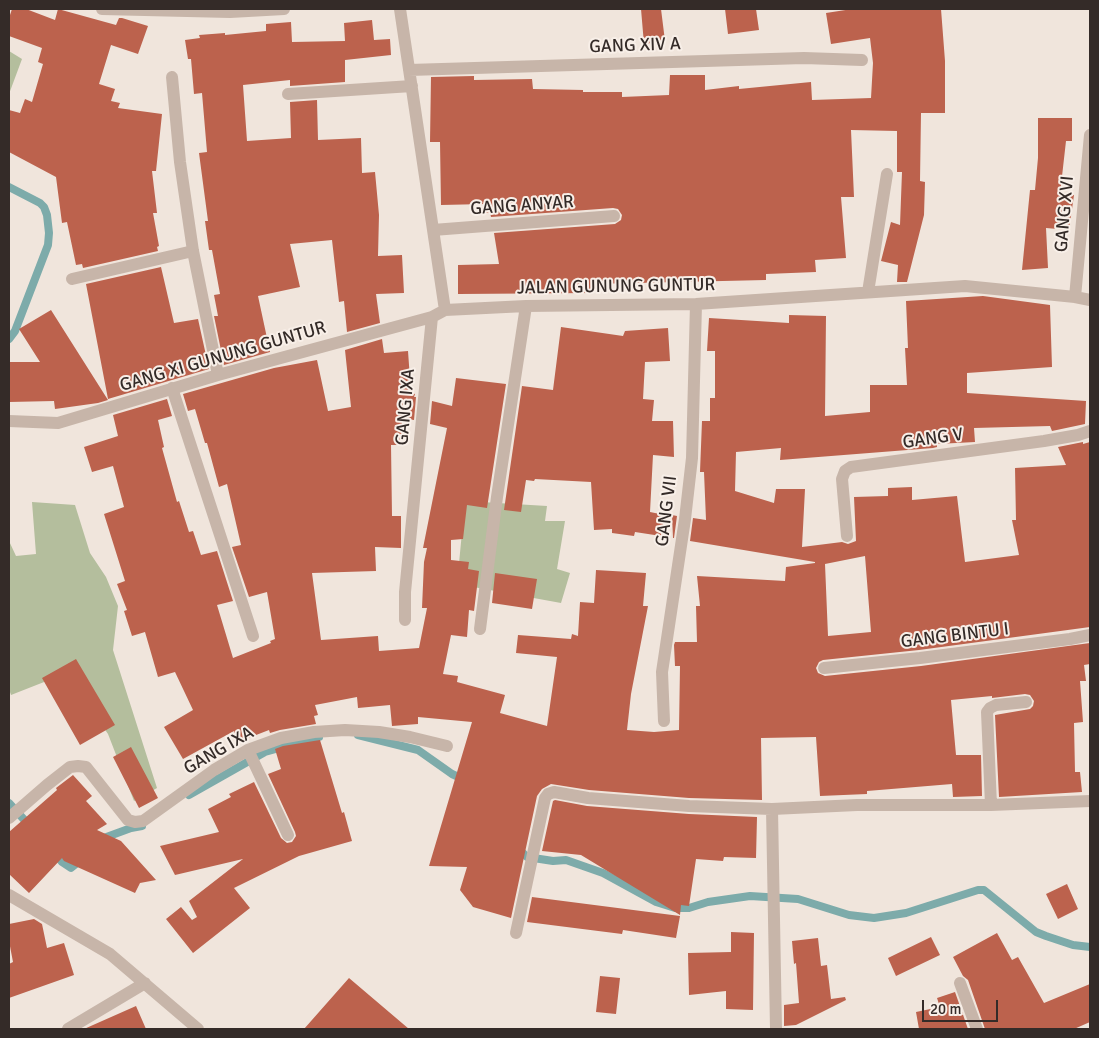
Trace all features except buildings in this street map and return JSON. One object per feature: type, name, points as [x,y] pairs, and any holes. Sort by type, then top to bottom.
[{"type":"street","points":[[102,9],[230,12],[284,9]]},
{"type":"street","points":[[400,9],[445,310]]},
{"type":"street","name":"GANG XIV A","points":[[409,70],[804,58],[862,60]]},
{"type":"street","points":[[172,77],[180,162],[193,251],[218,375]]},
{"type":"street","points":[[288,94],[412,86]]},
{"type":"street","name":"GANG XVI","points":[[1076,297],[1090,135]]},
{"type":"street","points":[[868,292],[887,174]]},
{"type":"street","name":"GANG ANYAR","points":[[433,230],[614,216]]},
{"type":"street","points":[[72,279],[193,251]]},
{"type":"street","name":"JALAN GUNUNG GUNTUR","points":[[445,310],[526,306],[696,304],[966,286],[1090,300]]},
{"type":"street","name":"GANG VII","points":[[664,721],[662,672],[684,529],[692,458],[696,304]]},
{"type":"street","points":[[480,629],[497,497],[526,306]]},
{"type":"street","name":"GANG XI GUNUNG GUNTUR","points":[[9,421],[58,423],[172,388],[432,317],[445,310]]},
{"type":"street","name":"GANG IXA","points":[[405,620],[405,592],[432,317]]},
{"type":"street","points":[[172,388],[253,636]]},
{"type":"street","name":"GANG V","points":[[847,536],[842,479],[845,472],[851,467],[1044,441],[1090,431]]},
{"type":"street","name":"GANG BINTU I","points":[[824,668],[920,658],[1090,635]]},
{"type":"street","points":[[991,805],[987,712],[996,705],[1026,702]]},
{"type":"street","name":"GANG IXA","points":[[9,818],[47,784],[70,767],[86,768],[128,820],[135,822],[143,821],[214,770],[248,750],[281,738],[314,732],[345,730],[378,732],[410,737],[447,746]]},
{"type":"street","points":[[248,750],[288,835]]},
{"type":"street","points":[[516,933],[545,798],[548,794],[554,792],[588,798],[689,806],[772,808],[857,805],[991,805],[1090,801]]},
{"type":"street","points":[[772,808],[776,1029]]},
{"type":"street","points":[[9,895],[110,954],[198,1029]]},
{"type":"street","points":[[68,1029],[145,983]]},
{"type":"street","points":[[960,983],[977,1029]]},
{"type":"green space","points":[[9,51],[22,59],[9,94]]},
{"type":"green space","points":[[465,501],[547,506],[545,521],[565,521],[557,569],[570,573],[561,603],[457,584]]},
{"type":"green space","points":[[32,502],[75,505],[90,553],[106,577],[118,606],[113,650],[157,788],[134,801],[108,734],[67,673],[11,695],[9,689],[9,541],[16,556],[36,554]]},
{"type":"waterway","points":[[9,187],[44,207],[49,233],[48,245],[15,331],[9,339]]},
{"type":"waterway","points":[[358,735],[418,750],[452,774],[465,780]]},
{"type":"waterway","points":[[189,795],[265,752],[319,737]]},
{"type":"waterway","points":[[9,803],[29,825]]},
{"type":"waterway","points":[[101,839],[142,826]]},
{"type":"waterway","points":[[518,848],[527,857],[553,861],[566,860],[603,873],[656,902],[675,908],[689,908],[708,902],[750,896],[798,899],[849,915],[874,918],[906,913],[978,890],[984,890],[1036,932],[1073,945],[1090,947]]},
{"type":"waterway","points":[[54,852],[62,862],[71,868],[81,860]]}]
